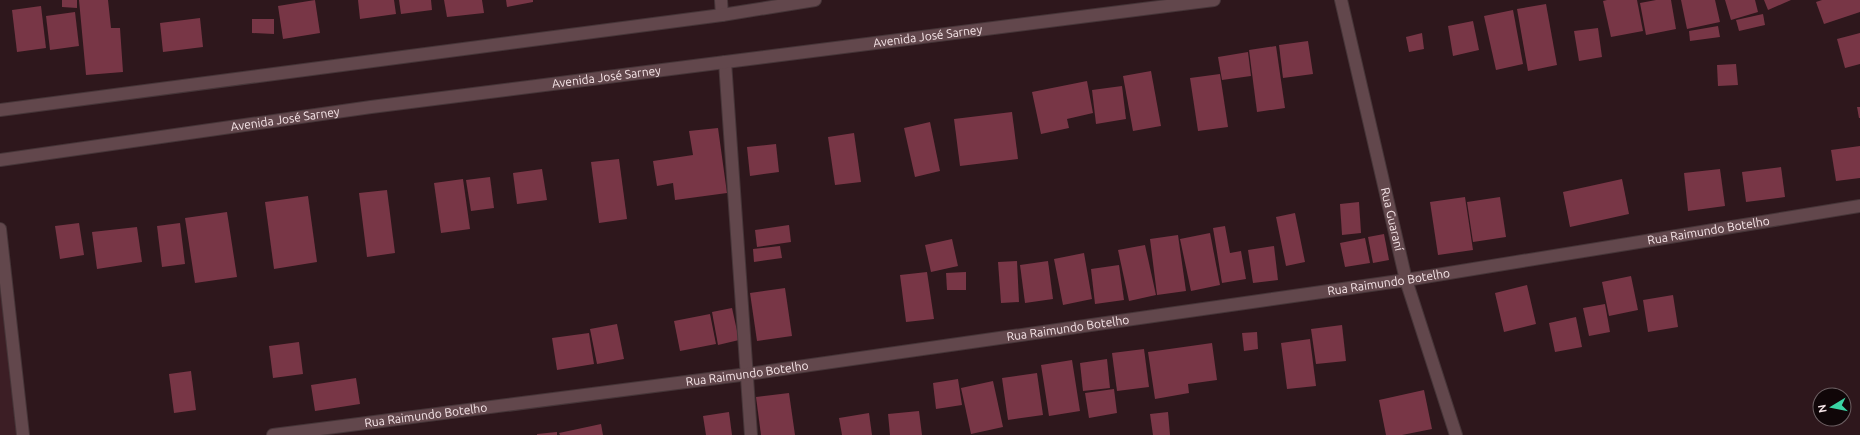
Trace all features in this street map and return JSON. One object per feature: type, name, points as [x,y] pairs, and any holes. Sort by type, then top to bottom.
[{"type":"street","points":[[721,0],[722,15]]},
{"type":"street","points":[[0,110],[722,15],[815,0]]},
{"type":"street","name":"Avenida José Sarney","points":[[0,160],[371,107],[1214,0]]},
{"type":"street","name":"Rua Guaraní","points":[[1341,0],[1406,280],[1456,435]]},
{"type":"street","points":[[725,62],[748,374],[751,435]]},
{"type":"street","name":"Rua Raimundo Botelho","points":[[273,435],[748,374],[1406,280],[1860,206]]},
{"type":"street","points":[[0,229],[23,435]]},
{"type":"shaded area","points":[[0,229],[23,435],[0,435]]},
{"type":"building","points":[[62,0],[77,0],[77,8],[62,7]]},
{"type":"building","points":[[79,0],[108,0],[111,28],[120,28],[123,72],[86,75]]},
{"type":"building","points":[[315,0],[320,33],[283,39],[278,6]]},
{"type":"building","points":[[358,0],[394,0],[396,14],[360,19]]},
{"type":"building","points":[[399,0],[431,0],[432,10],[401,14]]},
{"type":"building","points":[[444,0],[482,0],[484,13],[447,17]]},
{"type":"building","points":[[506,0],[533,0],[533,2],[507,7]]},
{"type":"building","points":[[1637,0],[1643,31],[1611,37],[1603,1]]},
{"type":"building","points":[[1656,0],[1671,0],[1676,29],[1646,35],[1640,3]]},
{"type":"building","points":[[1681,0],[1715,0],[1720,22],[1687,29]]},
{"type":"building","points":[[1725,0],[1755,0],[1758,12],[1731,20]]},
{"type":"building","points":[[1764,0],[1791,0],[1768,10]]},
{"type":"building","points":[[1822,0],[1860,0],[1860,12],[1824,24],[1816,2]]},
{"type":"building","points":[[1546,4],[1557,65],[1528,71],[1517,9]]},
{"type":"building","points":[[41,6],[46,48],[17,52],[12,10]]},
{"type":"building","points":[[1513,10],[1523,64],[1496,70],[1484,16]]},
{"type":"building","points":[[75,12],[79,46],[50,50],[46,16]]},
{"type":"building","points":[[1763,14],[1765,25],[1739,31],[1736,20]]},
{"type":"building","points":[[200,18],[203,47],[163,52],[160,23]]},
{"type":"building","points":[[252,19],[274,19],[274,34],[252,33]]},
{"type":"building","points":[[1473,21],[1479,50],[1453,56],[1448,26]]},
{"type":"building","points":[[1718,26],[1720,37],[1690,41],[1689,31]]},
{"type":"building","points":[[1598,28],[1602,57],[1579,61],[1574,31]]},
{"type":"building","points":[[1422,33],[1424,49],[1409,52],[1406,37]]},
{"type":"building","points":[[1860,33],[1860,64],[1845,68],[1837,39]]},
{"type":"building","points":[[1308,41],[1313,74],[1283,78],[1279,45]]},
{"type":"building","points":[[1276,46],[1285,108],[1257,112],[1249,50]]},
{"type":"building","points":[[1248,52],[1251,76],[1222,80],[1218,57]]},
{"type":"building","points":[[1736,64],[1738,85],[1718,86],[1717,65]]},
{"type":"building","points":[[1151,71],[1161,126],[1133,131],[1123,76]]},
{"type":"building","points":[[1220,74],[1228,127],[1198,131],[1190,78]]},
{"type":"building","points":[[1087,81],[1093,113],[1067,119],[1069,128],[1041,134],[1032,92]]},
{"type":"building","points":[[1122,86],[1126,119],[1096,124],[1092,90]]},
{"type":"building","points":[[1857,107],[1860,107],[1860,118],[1859,118]]},
{"type":"building","points":[[1012,112],[1018,159],[960,166],[954,119]]},
{"type":"building","points":[[930,122],[940,171],[915,177],[904,128]]},
{"type":"building","points":[[718,128],[727,193],[675,200],[673,183],[657,186],[653,161],[693,155],[689,131]]},
{"type":"building","points":[[854,133],[861,182],[835,185],[828,137]]},
{"type":"building","points":[[776,144],[779,172],[750,176],[747,147]]},
{"type":"building","points":[[1860,146],[1860,178],[1836,181],[1831,150]]},
{"type":"building","points":[[619,159],[627,219],[599,223],[591,162]]},
{"type":"building","points":[[1781,167],[1785,197],[1746,202],[1742,172]]},
{"type":"building","points":[[542,169],[547,200],[517,204],[513,173]]},
{"type":"building","points":[[1720,169],[1725,206],[1688,211],[1684,173]]},
{"type":"building","points":[[490,177],[494,208],[471,211],[466,180]]},
{"type":"building","points":[[463,179],[470,229],[441,233],[434,183]]},
{"type":"building","points":[[1622,179],[1629,214],[1570,227],[1563,192]]},
{"type":"building","points":[[387,190],[395,253],[367,257],[359,193]]},
{"type":"building","points":[[308,196],[317,262],[274,269],[265,202]]},
{"type":"building","points":[[1465,197],[1473,250],[1438,255],[1430,202]]},
{"type":"building","points":[[1500,197],[1506,237],[1473,242],[1467,202]]},
{"type":"building","points":[[1359,202],[1361,233],[1342,235],[1340,204]]},
{"type":"building","points":[[227,212],[237,277],[195,283],[185,218]]},
{"type":"building","points":[[1295,213],[1305,262],[1286,266],[1276,217]]},
{"type":"building","points":[[79,223],[84,255],[60,259],[55,226]]},
{"type":"building","points":[[180,223],[185,264],[162,267],[157,226]]},
{"type":"building","points":[[789,225],[791,242],[757,247],[755,230]]},
{"type":"building","points":[[1225,226],[1230,253],[1241,251],[1246,279],[1222,283],[1213,228]]},
{"type":"building","points":[[137,227],[142,262],[97,269],[92,232]]},
{"type":"building","points":[[1210,233],[1220,285],[1191,291],[1180,239]]},
{"type":"building","points":[[1384,234],[1389,260],[1373,263],[1368,237]]},
{"type":"building","points":[[1178,235],[1186,291],[1157,295],[1150,239]]},
{"type":"building","points":[[1365,238],[1370,263],[1345,267],[1340,243]]},
{"type":"building","points":[[952,239],[958,266],[931,272],[925,245]]},
{"type":"building","points":[[1145,245],[1156,295],[1129,301],[1118,250]]},
{"type":"building","points":[[780,246],[782,258],[754,262],[753,249]]},
{"type":"building","points":[[1274,246],[1278,280],[1253,283],[1248,250]]},
{"type":"building","points":[[1084,253],[1092,299],[1063,305],[1054,259]]},
{"type":"building","points":[[1017,261],[1019,302],[1001,303],[998,262]]},
{"type":"building","points":[[1048,261],[1053,299],[1025,303],[1020,265]]},
{"type":"building","points":[[1119,265],[1124,300],[1095,304],[1091,269]]},
{"type":"building","points":[[927,272],[934,319],[906,322],[900,275]]},
{"type":"building","points":[[966,272],[966,290],[947,290],[946,273]]},
{"type":"building","points":[[1631,276],[1638,310],[1609,316],[1602,282]]},
{"type":"building","points":[[1527,285],[1536,324],[1504,332],[1495,293]]},
{"type":"building","points":[[785,288],[792,336],[757,341],[750,293]]},
{"type":"building","points":[[1673,295],[1678,327],[1648,332],[1643,300]]},
{"type":"building","points":[[1605,304],[1610,332],[1589,336],[1583,308]]},
{"type":"building","points":[[732,308],[739,340],[718,345],[712,312]]},
{"type":"building","points":[[710,314],[716,344],[680,351],[674,321]]},
{"type":"building","points":[[1576,317],[1582,347],[1555,352],[1549,323]]},
{"type":"building","points":[[617,324],[624,359],[597,364],[590,329]]},
{"type":"building","points":[[1342,325],[1346,361],[1316,364],[1311,329]]},
{"type":"building","points":[[1257,332],[1258,349],[1244,351],[1242,333]]},
{"type":"building","points":[[589,333],[594,364],[557,370],[552,338]]},
{"type":"building","points":[[1310,339],[1316,386],[1287,389],[1281,343]]},
{"type":"building","points":[[299,342],[303,374],[273,378],[269,346]]},
{"type":"building","points":[[1212,343],[1217,380],[1188,384],[1189,393],[1155,399],[1148,352]]},
{"type":"building","points":[[1144,349],[1149,387],[1117,391],[1112,353]]},
{"type":"building","points":[[1107,359],[1110,388],[1083,391],[1080,363]]},
{"type":"building","points":[[1072,360],[1080,411],[1049,416],[1041,365]]},
{"type":"building","points":[[191,371],[196,410],[174,413],[169,374]]},
{"type":"building","points":[[1037,373],[1043,415],[1008,420],[1002,378]]},
{"type":"building","points":[[356,378],[360,404],[315,411],[311,385]]},
{"type":"building","points":[[958,379],[962,405],[936,409],[933,383]]},
{"type":"building","points":[[993,381],[1003,427],[971,434],[961,388]]},
{"type":"building","points":[[1114,389],[1117,413],[1089,418],[1085,393]]},
{"type":"building","points":[[1424,390],[1432,429],[1402,435],[1386,435],[1379,400]]},
{"type":"building","points":[[789,393],[795,435],[761,435],[756,397]]},
{"type":"building","points":[[919,411],[922,435],[890,435],[888,414]]},
{"type":"building","points":[[729,412],[732,435],[706,435],[703,416]]},
{"type":"building","points":[[1168,412],[1170,435],[1153,435],[1150,414]]},
{"type":"building","points":[[869,413],[872,435],[842,435],[839,418]]},
{"type":"building","points":[[601,424],[603,435],[560,435],[559,433]]},
{"type":"building","points":[[557,432],[557,435],[537,435],[537,434]]}]
